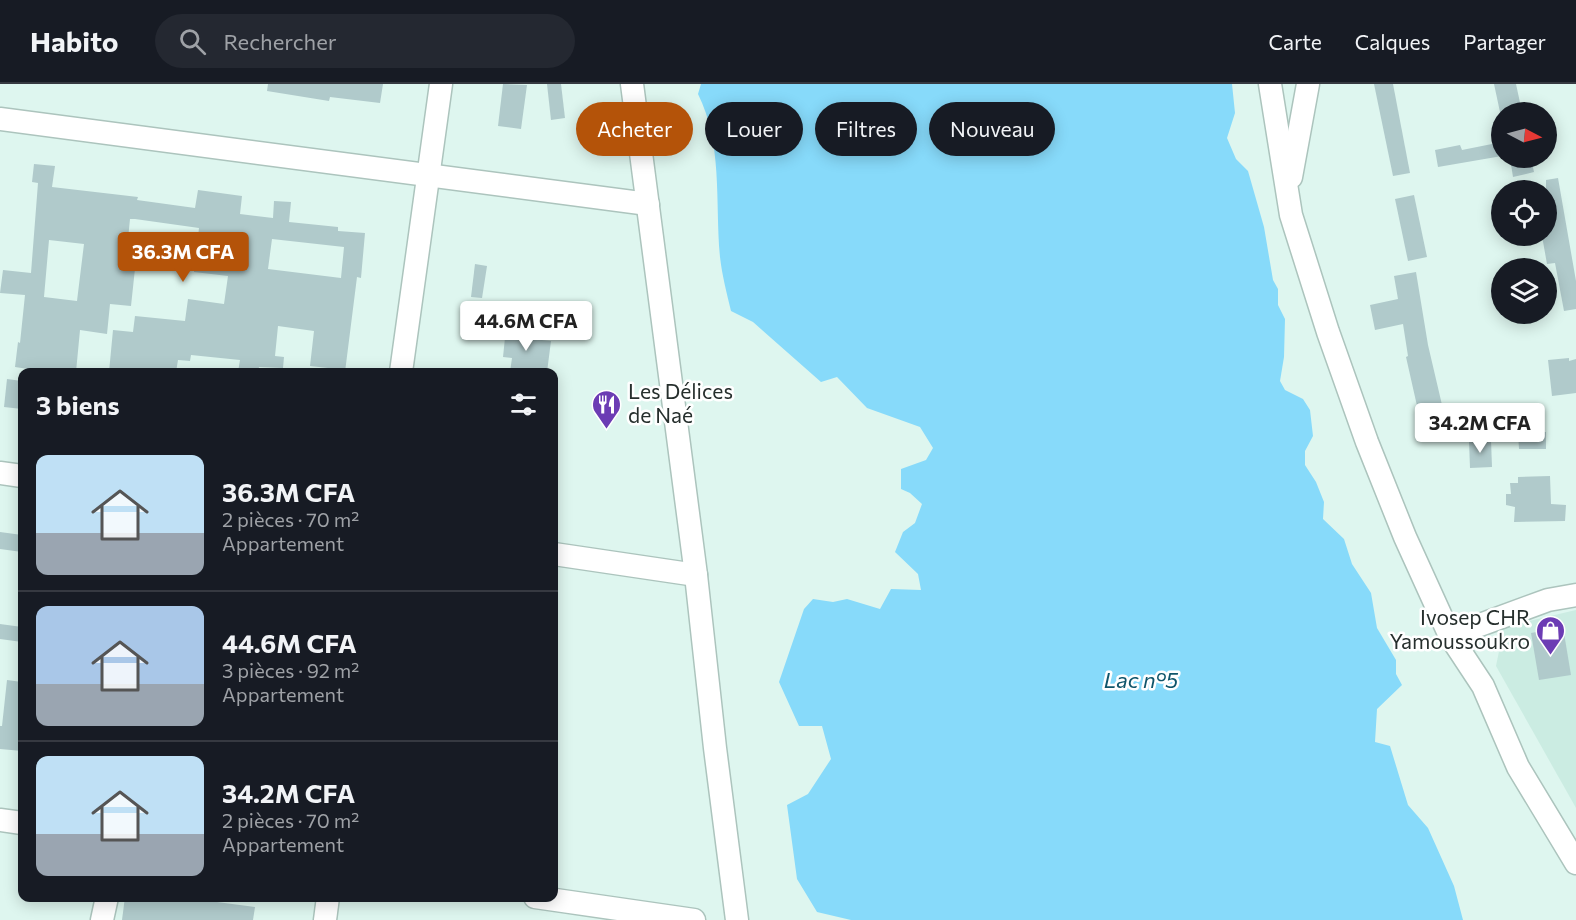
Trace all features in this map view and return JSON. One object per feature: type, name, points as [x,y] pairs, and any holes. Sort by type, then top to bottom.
[{"type":"street","points":[[402,368],[441,84]]},
{"type":"street","points":[[632,84],[696,575],[716,759],[737,920]]},
{"type":"street","points":[[1270,84],[1287,196],[1328,332],[1405,537],[1450,636],[1483,686],[1518,767],[1576,863]]},
{"type":"street","points":[[1287,196],[1308,84]]},
{"type":"street","points":[[0,120],[648,204]]},
{"type":"street","points":[[0,473],[18,475]]},
{"type":"street","points":[[558,555],[696,575]]},
{"type":"street","points":[[1450,636],[1548,600],[1576,595]]},
{"type":"street","points":[[0,820],[18,822]]},
{"type":"street","points":[[558,900],[694,920]]},
{"type":"street","points":[[102,920],[106,902]]},
{"type":"street","points":[[325,920],[327,902]]},
{"type":"shaded area","points":[[1576,610],[1576,808],[1496,666],[1504,627]]},
{"type":"water","name":"Lac n°5","points":[[701,84],[1232,84],[1235,113],[1227,138],[1236,159],[1248,171],[1264,227],[1273,280],[1278,289],[1278,305],[1285,319],[1284,357],[1280,381],[1285,390],[1303,399],[1310,410],[1313,436],[1305,451],[1305,465],[1316,482],[1324,502],[1323,519],[1344,539],[1352,564],[1371,593],[1377,628],[1396,660],[1396,674],[1402,685],[1377,709],[1375,742],[1390,746],[1408,805],[1428,828],[1454,886],[1463,920],[851,920],[817,912],[797,879],[787,805],[808,794],[831,759],[822,726],[799,726],[779,682],[804,609],[813,599],[833,602],[847,599],[880,609],[891,589],[921,590],[918,574],[895,552],[903,532],[915,523],[922,504],[910,493],[901,489],[901,469],[926,460],[933,448],[920,427],[867,408],[837,377],[821,382],[753,322],[731,311],[720,257],[715,156],[803,156],[803,102],[705,102],[705,111],[698,94]]},
{"type":"building","points":[[268,84],[383,84],[380,103],[330,97],[329,101],[267,91]]},
{"type":"building","points":[[503,84],[527,85],[521,129],[498,126]]},
{"type":"building","points":[[547,84],[561,84],[565,118],[551,120]]},
{"type":"building","points":[[1374,84],[1393,84],[1410,173],[1393,176]]},
{"type":"building","points":[[1494,84],[1516,84],[1520,102],[1498,102]]},
{"type":"building","points":[[1491,144],[1491,158],[1438,167],[1435,150],[1460,145],[1462,150]]},
{"type":"building","points":[[34,164],[55,166],[52,187],[138,197],[137,200],[195,208],[198,190],[242,196],[240,214],[273,218],[274,201],[291,202],[289,222],[338,227],[338,231],[365,233],[361,278],[357,277],[346,368],[310,366],[314,331],[278,326],[275,356],[284,357],[283,368],[239,368],[240,360],[191,355],[190,361],[178,360],[177,368],[109,368],[113,330],[133,332],[135,316],[185,321],[188,299],[224,304],[228,276],[194,272],[199,228],[135,219],[130,219],[127,249],[137,250],[131,306],[110,304],[107,334],[80,330],[76,368],[15,367],[25,295],[0,293],[3,270],[31,273],[38,183],[32,182]],"holes":[[[272,239],[344,247],[341,278],[268,269]],[[49,240],[84,244],[77,301],[44,297]]]},
{"type":"building","points":[[1512,168],[1533,168],[1534,172],[1513,177]]},
{"type":"building","points":[[1558,178],[1576,281],[1576,309],[1564,311],[1557,274],[1557,258],[1546,258],[1544,246],[1557,246],[1557,180],[1546,180]]},
{"type":"building","points":[[1414,195],[1427,257],[1408,261],[1395,199]]},
{"type":"building","points":[[475,264],[487,266],[482,298],[471,297]]},
{"type":"building","points":[[1416,272],[1428,345],[1446,422],[1422,428],[1406,357],[1408,356],[1403,324],[1375,330],[1370,305],[1398,299],[1394,276]]},
{"type":"building","points":[[506,328],[524,330],[523,338],[551,341],[548,368],[511,368],[512,358],[503,357]]},
{"type":"building","points":[[1569,358],[1569,361],[1576,359],[1576,393],[1552,396],[1548,360]]},
{"type":"building","points":[[7,379],[18,380],[18,409],[4,407]]},
{"type":"building","points":[[1518,432],[1546,432],[1546,449],[1519,449]]},
{"type":"building","points":[[1491,440],[1492,467],[1470,468],[1469,441]]},
{"type":"building","points":[[1550,476],[1551,504],[1566,505],[1565,521],[1514,522],[1515,507],[1506,505],[1506,494],[1511,494],[1510,483],[1518,483],[1518,477]]},
{"type":"building","points":[[0,532],[18,534],[18,551],[0,549]]},
{"type":"building","points":[[0,624],[18,626],[18,641],[0,639]]},
{"type":"building","points":[[1563,627],[1571,675],[1539,680],[1531,633]]},
{"type":"building","points":[[7,680],[18,681],[18,751],[0,749],[0,726],[2,726]]},
{"type":"building","points":[[124,902],[217,902],[255,907],[253,920],[122,920]]},
{"type":"place","name":"Les Délices de Naé","points":[[607,430]]},
{"type":"place","name":"Ivosep CHR Yamoussoukro","points":[[1551,656]]}]
